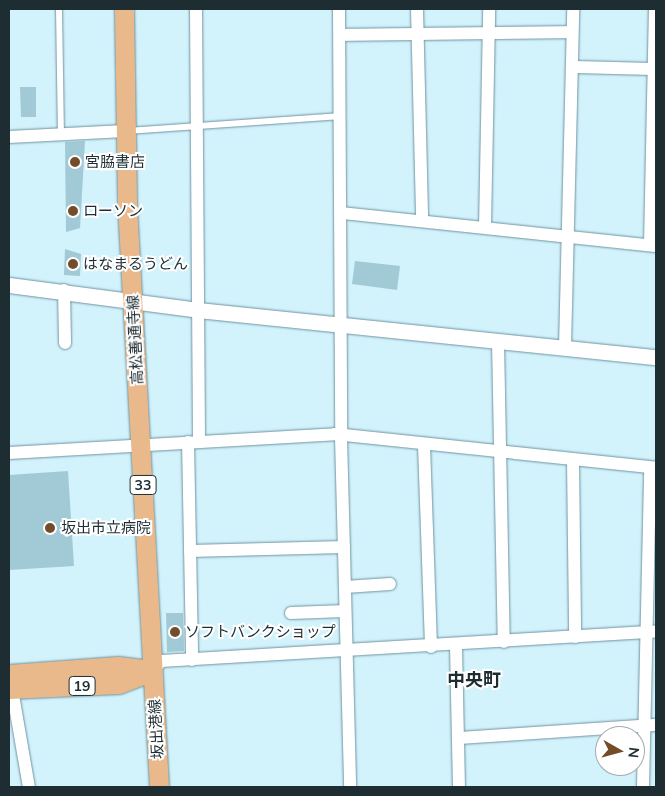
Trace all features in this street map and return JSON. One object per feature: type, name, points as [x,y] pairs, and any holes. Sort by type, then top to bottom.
[{"type":"main road","name":"高松善通寺線","points":[[124,9],[125,131],[153,671]]},
{"type":"main road","name":"19","points":[[10,684],[118,666],[153,671]]},
{"type":"main road","name":"坂出港線","points":[[153,671],[159,787]]},
{"type":"street","points":[[192,660],[190,551],[198,310],[196,9]]},
{"type":"street","points":[[339,9],[342,213],[341,436],[350,787]]},
{"type":"street","points":[[418,9],[422,221]]},
{"type":"street","points":[[485,228],[489,9]]},
{"type":"street","points":[[565,347],[573,9]]},
{"type":"street","points":[[342,213],[653,245],[655,9]]},
{"type":"street","points":[[340,35],[572,32]]},
{"type":"street","points":[[572,67],[655,69]]},
{"type":"street","points":[[9,138],[125,131]]},
{"type":"street","points":[[9,285],[64,290],[198,310],[656,357]]},
{"type":"street","points":[[64,290],[65,343]]},
{"type":"street","points":[[498,341],[498,453],[504,642]]},
{"type":"street","points":[[9,453],[193,441],[341,436],[653,468],[650,725],[643,787]]},
{"type":"street","points":[[424,445],[431,647]]},
{"type":"street","points":[[573,461],[575,637]]},
{"type":"street","points":[[190,551],[344,547]]},
{"type":"street","points":[[344,587],[390,584]]},
{"type":"street","points":[[291,613],[345,610]]},
{"type":"street","points":[[153,671],[161,662],[346,653],[651,632]]},
{"type":"street","points":[[456,646],[459,787]]},
{"type":"street","points":[[10,684],[28,787]]},
{"type":"street","points":[[458,738],[650,725]]},
{"type":"lane","points":[[59,9],[61,134]]},
{"type":"lane","points":[[125,131],[341,116]]},
{"type":"building","points":[[20,87],[36,87],[36,117],[21,117]]},
{"type":"building","points":[[85,141],[80,228],[66,232],[65,142]]},
{"type":"building","name":"はなまるうどん","points":[[65,249],[81,254],[80,276],[64,275]]},
{"type":"building","points":[[355,261],[400,266],[397,290],[352,284]]},
{"type":"building","points":[[68,471],[74,566],[9,570],[9,475]]},
{"type":"building","name":"ソフトバンクショップ","points":[[166,613],[183,613],[184,651],[167,652]]},
{"type":"place","name":"宮脇書店","points":[[75,162]]},
{"type":"place","name":"ローソン","points":[[73,211]]},
{"type":"place","name":"はなまるうどん","points":[[73,264]]},
{"type":"place","name":"坂出市立病院","points":[[50,528]]},
{"type":"place","name":"ソフトバンクショップ","points":[[175,632]]},
{"type":"district","name":"中央町","points":[[474,680]]}]
